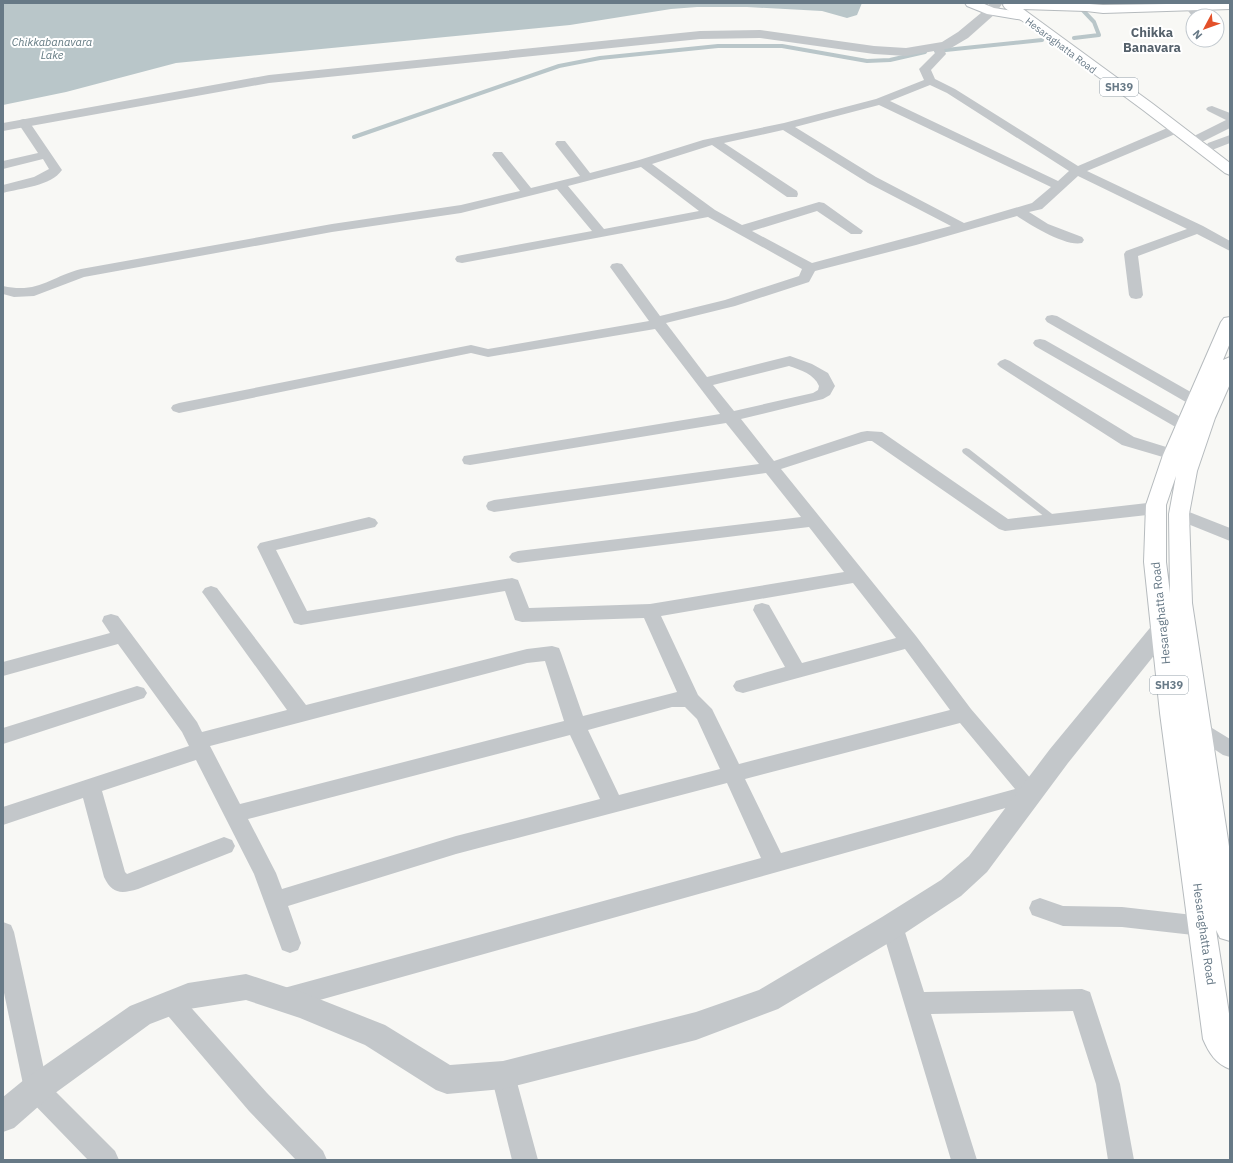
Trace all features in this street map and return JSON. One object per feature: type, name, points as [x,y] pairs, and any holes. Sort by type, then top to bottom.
[{"type":"main road","name":"Hesaraghatta Road","points":[[971,3],[1027,7],[1188,133],[1230,170]]},
{"type":"main road","points":[[1027,7],[1086,9],[1230,5]]},
{"type":"main road","points":[[1027,7],[1188,133],[1212,146],[1230,160]]},
{"type":"main road","points":[[1040,16],[1086,9]]},
{"type":"main road","name":"Hesaraghatta Road","points":[[1230,322],[1203,404],[1185,426],[1173,455],[1156,508],[1155,562],[1173,630],[1172,713],[1218,1039],[1230,1055]]},
{"type":"main road","points":[[1230,363],[1203,404],[1187,471],[1179,514],[1181,603],[1173,630],[1198,729],[1226,893],[1230,929]]},
{"type":"street","points":[[3,126],[269,80],[700,35],[760,34],[874,50],[906,52],[939,49],[963,35],[999,5]]},
{"type":"street","points":[[939,49],[937,59],[925,70],[930,80],[951,91],[1077,171],[1198,229],[1230,247]]},
{"type":"street","points":[[3,290],[12,293],[27,294],[39,291],[70,276],[81,273],[332,228],[445,212],[588,178],[715,142],[785,126],[880,101],[930,80]]},
{"type":"street","points":[[880,101],[1059,186]]},
{"type":"street","points":[[1212,109],[1230,118]]},
{"type":"street","points":[[3,189],[52,174],[56,170],[24,123]]},
{"type":"street","points":[[643,163],[710,213],[810,268],[1037,206],[1077,171],[1188,133],[1230,123]]},
{"type":"street","points":[[785,126],[872,180],[962,227]]},
{"type":"street","points":[[1212,146],[1230,139]]},
{"type":"street","points":[[715,142],[792,194]]},
{"type":"street","points":[[561,144],[588,178]]},
{"type":"street","points":[[3,165],[46,154]]},
{"type":"street","points":[[498,155],[528,193]]},
{"type":"street","points":[[560,185],[602,234]]},
{"type":"street","points":[[740,230],[819,206],[856,231]]},
{"type":"street","points":[[1018,211],[1043,227],[1077,240]]},
{"type":"street","points":[[462,259],[710,213]]},
{"type":"street","points":[[1136,295],[1131,254],[1198,229]]},
{"type":"street","points":[[617,268],[703,383],[858,576],[964,714],[1031,793]]},
{"type":"street","points":[[179,408],[471,349],[488,353],[658,323],[730,303],[804,279],[810,268]]},
{"type":"street","points":[[1052,319],[1203,404]]},
{"type":"street","points":[[1040,343],[1185,426]]},
{"type":"street","points":[[470,460],[731,417],[818,396],[825,392],[827,386],[823,376],[808,367],[790,361],[703,383]]},
{"type":"street","points":[[1005,364],[1128,441],[1173,455]]},
{"type":"street","points":[[494,506],[771,467],[857,438],[876,436],[1005,525],[1156,508]]},
{"type":"street","points":[[1179,514],[1230,535]]},
{"type":"street","points":[[518,558],[813,521]]},
{"type":"street","points":[[369,523],[266,547],[300,618],[512,584],[522,615],[650,611],[858,576]]},
{"type":"street","points":[[211,592],[301,714]]},
{"type":"street","points":[[762,610],[797,671]]},
{"type":"street","points":[[650,611],[690,699],[705,714],[775,864]]},
{"type":"street","points":[[3,669],[117,628],[190,727],[265,873],[290,943]]},
{"type":"street","points":[[3,1117],[36,1089],[140,1015],[188,996],[246,987],[304,1006],[375,1034],[447,1080],[503,1075],[696,1026],[768,1000],[892,926],[952,888],[978,864],[1059,756],[1173,630]]},
{"type":"street","points":[[743,686],[909,641]]},
{"type":"street","points":[[3,816],[90,787],[199,745],[301,714],[527,656],[552,653],[576,726],[613,805]]},
{"type":"street","points":[[3,736],[137,693]]},
{"type":"street","points":[[235,814],[672,700],[690,699]]},
{"type":"street","points":[[1172,713],[1230,749]]},
{"type":"street","points":[[275,902],[456,846],[964,714]]},
{"type":"street","points":[[90,787],[113,872],[115,877],[124,884],[138,880],[224,846]]},
{"type":"street","points":[[284,999],[1031,793]]},
{"type":"street","points":[[1194,866],[1226,893]]},
{"type":"street","points":[[1040,908],[1063,916],[1122,917],[1202,926]]},
{"type":"street","points":[[892,926],[964,1160]]},
{"type":"street","points":[[3,932],[8,986],[36,1089],[106,1160]]},
{"type":"street","points":[[916,1003],[1082,1000],[1108,1084],[1122,1160]]},
{"type":"street","points":[[171,1002],[258,1102],[314,1160]]},
{"type":"street","points":[[503,1075],[525,1160]]},
{"type":"lane","points":[[966,451],[1053,519]]},
{"type":"water","name":"Chikkabanavara Lake","points":[[3,3],[862,3],[857,15],[847,18],[822,11],[747,7],[697,7],[671,9],[570,25],[176,63],[66,92],[3,105]]},
{"type":"waterway","points":[[1074,38],[1099,35],[1094,22],[1076,3]]},
{"type":"waterway","points":[[936,51],[1042,40]]},
{"type":"waterway","points":[[354,137],[559,66],[600,58],[718,46],[782,46],[867,61],[890,60],[925,52]]},
{"type":"district","name":"Chikka Banavara","points":[[1152,40]]}]
